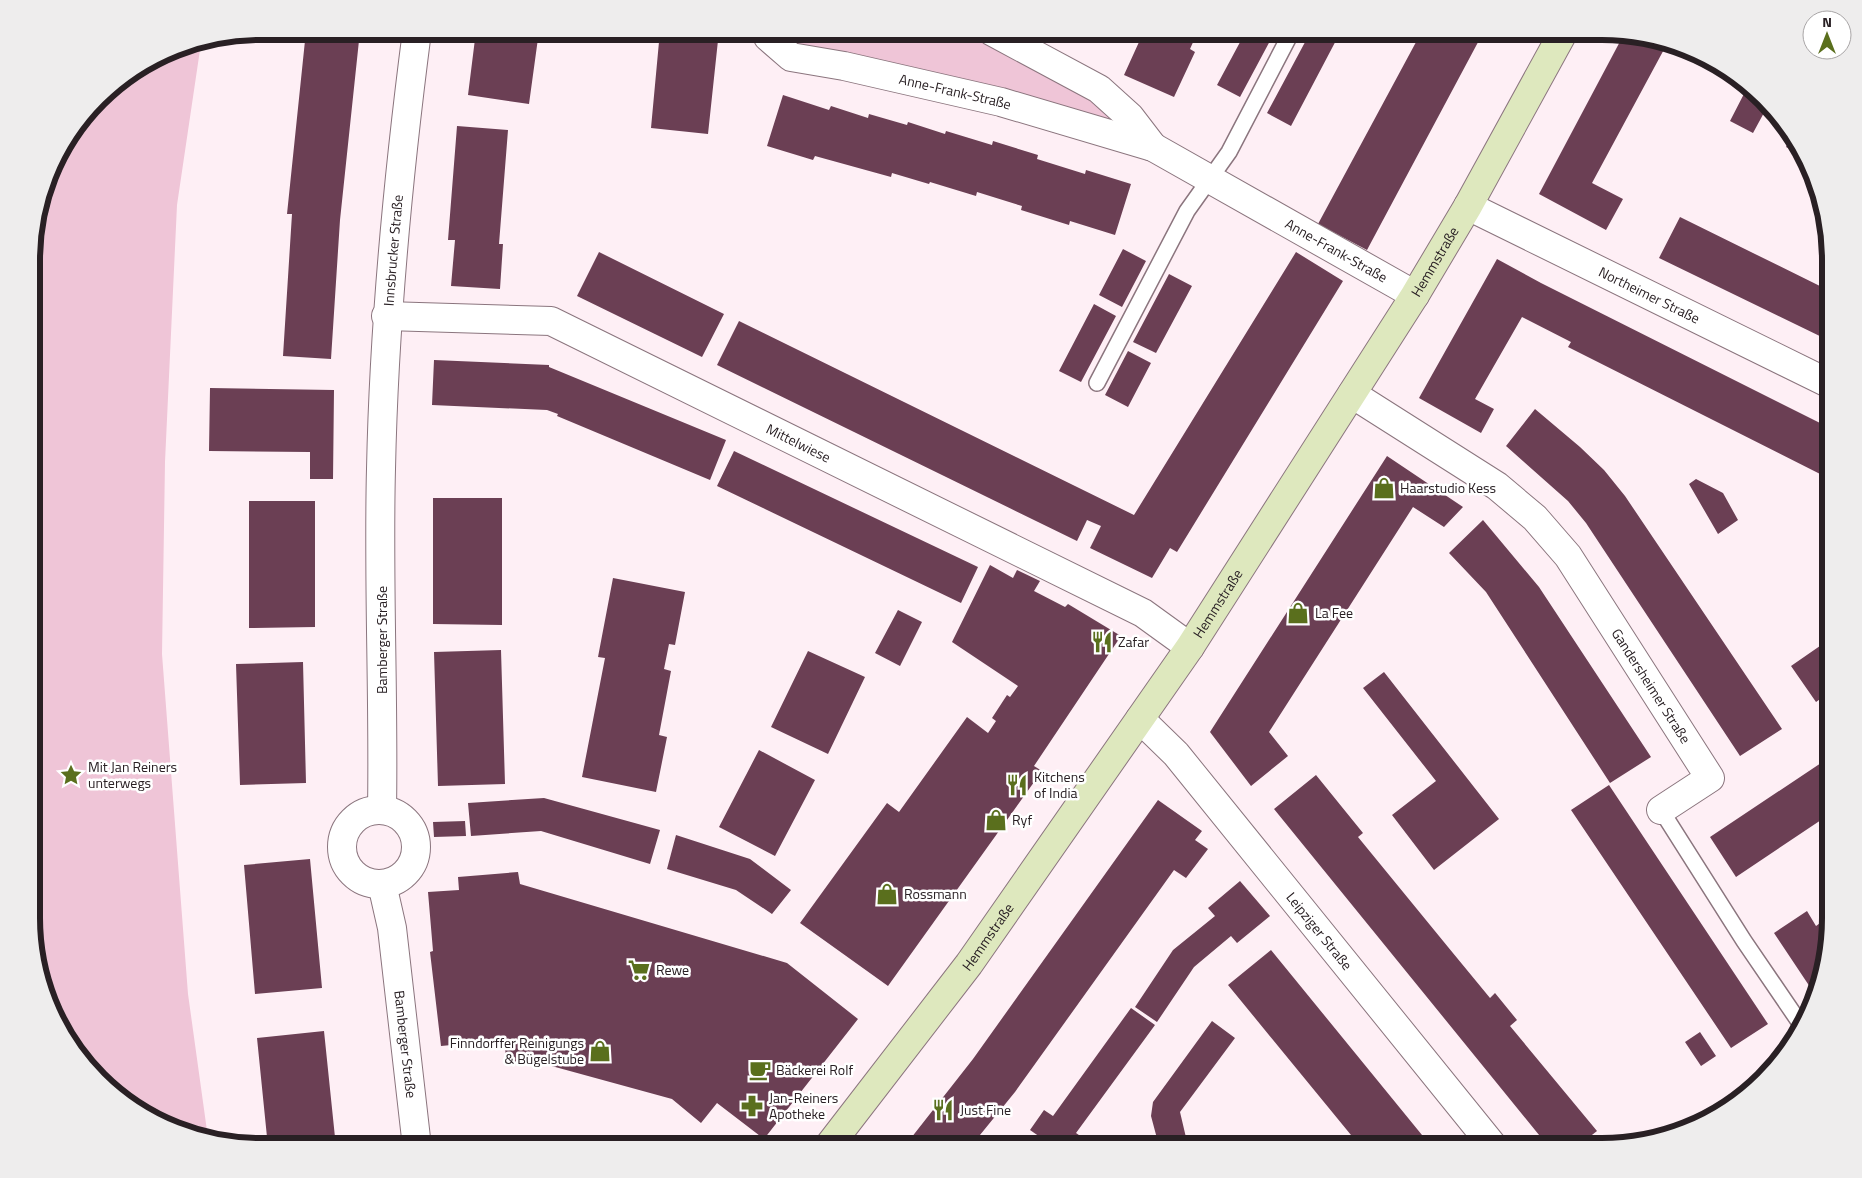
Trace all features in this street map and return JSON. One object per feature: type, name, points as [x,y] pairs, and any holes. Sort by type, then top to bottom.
[{"type":"street","name":"Innsbrucker Straße","points":[[380,470],[386,316],[404,132],[416,40]]},
{"type":"street","name":"Anne-Frank-Straße","points":[[771,40],[791,57],[844,66],[1001,102],[1153,147],[1415,295]]},
{"type":"street","name":"Anne-Frank-Straße","points":[[1008,40],[1099,89],[1130,116],[1153,147]]},
{"type":"street","name":"Hemmstraße","points":[[834,1138],[969,964],[1190,647],[1415,295],[1468,206],[1559,40]]},
{"type":"street","name":"Northeimer Straße","points":[[1468,206],[1822,380]]},
{"type":"street","name":"Mittelwiese","points":[[386,316],[551,321],[1143,613],[1190,647]]},
{"type":"street","name":"Gandersheimer Straße","points":[[1352,394],[1497,486],[1535,518],[1568,556],[1710,778],[1661,810]]},
{"type":"street","name":"Bamberger Straße","points":[[380,470],[382,810]]},
{"type":"street","name":"Leipziger Straße","points":[[1140,719],[1176,754],[1487,1138]]},
{"type":"street","points":[[382,810],[394,813],[404,820],[416,840],[416,852],[412,864],[405,873],[394,880],[382,884],[358,877],[349,868],[344,857],[342,844],[345,832],[352,822],[366,812],[382,810]]},
{"type":"street","name":"Bamberger Straße","points":[[382,884],[392,928],[416,1138]]},
{"type":"lane","points":[[1097,383],[1187,211],[1209,178],[1230,152],[1287,40]]},
{"type":"lane","name":"Gandersheimer Straße","points":[[1661,810],[1744,941],[1797,1019]]},
{"type":"shaded area","points":[[790,40],[987,40],[1091,96],[1124,124],[811,54]]},
{"type":"shaded area","points":[[200,48],[177,205],[165,462],[162,654],[188,994],[207,1132],[150,1109],[126,1093],[104,1074],[85,1052],[69,1028],[52,989],[44,961],[40,933],[40,245],[47,203],[52,189],[69,150],[85,126],[104,104],[126,85],[162,63]]},
{"type":"building","points":[[305,40],[359,40],[340,220],[331,359],[283,356],[292,214],[287,214]]},
{"type":"building","points":[[475,40],[538,40],[529,104],[468,95]]},
{"type":"building","points":[[659,40],[718,40],[708,134],[651,128]]},
{"type":"building","points":[[1140,40],[1194,40],[1190,49],[1195,52],[1174,97],[1124,75]]},
{"type":"building","points":[[1241,40],[1270,40],[1240,97],[1217,85]]},
{"type":"building","points":[[1306,40],[1336,40],[1291,126],[1267,113]]},
{"type":"building","points":[[1417,40],[1479,40],[1367,250],[1318,224]]},
{"type":"building","points":[[1621,41],[1664,49],[1592,183],[1623,199],[1606,230],[1539,194]]},
{"type":"building","points":[[1745,92],[1765,111],[1753,133],[1730,121]]},
{"type":"building","points":[[783,95],[829,110],[831,106],[868,118],[869,114],[907,125],[908,122],[945,134],[946,131],[992,145],[993,141],[1038,155],[1037,159],[1085,174],[1086,170],[1131,184],[1115,235],[1070,221],[1069,225],[1021,210],[1022,206],[977,192],[976,196],[892,173],[891,177],[815,156],[813,160],[767,146]]},
{"type":"building","points":[[457,126],[508,130],[499,244],[503,244],[500,289],[451,286],[455,240],[448,240]]},
{"type":"building","points":[[1788,143],[1793,150],[1786,147]]},
{"type":"building","points":[[1680,217],[1822,287],[1822,337],[1659,258]]},
{"type":"building","points":[[1123,249],[1146,261],[1122,307],[1099,295]]},
{"type":"building","points":[[599,252],[724,314],[702,357],[577,296]]},
{"type":"building","points":[[1296,252],[1343,281],[1177,552],[1170,548],[1152,578],[1090,548],[1101,526],[1087,520],[1077,541],[717,365],[739,321],[1134,515]]},
{"type":"building","points":[[1497,259],[1822,424],[1822,475],[1568,347],[1571,342],[1522,317],[1475,399],[1494,409],[1481,433],[1419,398]]},
{"type":"building","points":[[1169,274],[1192,286],[1156,353],[1133,342]]},
{"type":"building","points":[[1094,304],[1116,316],[1081,382],[1059,371]]},
{"type":"building","points":[[1128,351],[1151,363],[1128,407],[1105,395]]},
{"type":"building","points":[[434,360],[549,365],[549,367],[726,440],[710,480],[557,416],[558,414],[547,410],[432,405]]},
{"type":"building","points":[[210,388],[334,390],[333,479],[310,479],[310,452],[209,451]]},
{"type":"building","points":[[1535,409],[1604,470],[1625,496],[1782,729],[1740,756],[1586,523],[1568,501],[1506,446]]},
{"type":"building","points":[[734,451],[978,567],[961,603],[717,486]]},
{"type":"building","points":[[1387,456],[1463,507],[1444,527],[1413,507],[1269,732],[1288,756],[1251,786],[1210,732]]},
{"type":"building","points":[[1696,479],[1723,493],[1738,520],[1718,534],[1689,484]]},
{"type":"building","points":[[433,498],[502,498],[502,625],[433,624]]},
{"type":"building","points":[[249,501],[315,501],[315,627],[249,628]]},
{"type":"building","points":[[1483,520],[1539,587],[1651,757],[1610,783],[1486,592],[1449,553]]},
{"type":"building","points":[[990,565],[1013,578],[1017,570],[1040,581],[1034,591],[1065,607],[1068,604],[1121,636],[1034,766],[1042,771],[888,986],[800,923],[887,803],[899,812],[967,717],[988,733],[996,721],[992,718],[1007,695],[1010,697],[1018,686],[952,642]]},
{"type":"building","points":[[613,578],[685,592],[675,645],[669,644],[664,669],[671,671],[659,735],[667,737],[656,792],[582,777],[605,658],[598,657]]},
{"type":"building","points":[[898,610],[922,622],[900,666],[875,653]]},
{"type":"building","points":[[1822,645],[1822,698],[1816,702],[1791,666]]},
{"type":"building","points":[[501,650],[505,784],[438,786],[434,652]]},
{"type":"building","points":[[808,651],[865,677],[828,754],[771,727]]},
{"type":"building","points":[[303,662],[306,783],[240,785],[236,664]]},
{"type":"building","points":[[1384,672],[1499,819],[1434,870],[1392,815],[1436,781],[1363,688]]},
{"type":"building","points":[[759,750],[815,780],[775,856],[719,827]]},
{"type":"building","points":[[1822,762],[1822,819],[1736,877],[1710,837]]},
{"type":"building","points":[[1316,775],[1363,833],[1358,837],[1448,947],[1490,998],[1495,993],[1517,1020],[1510,1026],[1597,1131],[1588,1138],[1541,1138],[1274,809]]},
{"type":"building","points":[[1609,785],[1768,1024],[1731,1048],[1571,810]]},
{"type":"building","points":[[544,798],[660,830],[650,864],[541,831],[471,836],[468,803]]},
{"type":"building","points":[[1158,800],[1202,831],[1195,840],[1208,849],[1186,878],[1174,870],[1015,1092],[978,1138],[911,1138],[973,1059]]},
{"type":"building","points":[[465,821],[466,836],[434,837],[433,822]]},
{"type":"building","points":[[676,835],[750,859],[791,890],[772,914],[736,890],[667,869]]},
{"type":"building","points":[[310,859],[322,988],[255,994],[244,865]]},
{"type":"building","points":[[518,872],[520,884],[787,963],[858,1019],[765,1138],[717,1103],[701,1123],[672,1099],[537,1062],[507,1065],[504,1040],[441,1046],[430,952],[433,951],[428,892],[459,890],[458,877]]},
{"type":"building","points":[[1240,881],[1270,916],[1237,943],[1231,936],[1194,967],[1157,1022],[1135,1007],[1173,950],[1215,916],[1208,908]]},
{"type":"building","points":[[1807,911],[1816,926],[1822,922],[1818,961],[1810,988],[1774,933]]},
{"type":"building","points":[[1271,950],[1424,1138],[1353,1138],[1228,985]]},
{"type":"building","points":[[1131,1008],[1155,1025],[1076,1133],[1083,1138],[1042,1138],[1030,1130],[1044,1110],[1053,1116]]},
{"type":"building","points":[[1212,1021],[1235,1038],[1180,1112],[1186,1138],[1157,1138],[1151,1116],[1153,1102]]},
{"type":"building","points":[[324,1031],[335,1138],[267,1138],[257,1038]]},
{"type":"building","points":[[1700,1032],[1716,1056],[1701,1066],[1685,1042]]},
{"type":"place","name":"Haarstudio Kess","points":[[1384,488]]},
{"type":"place","name":"La Fee","points":[[1298,613]]},
{"type":"place","name":"Zafar","points":[[1102,642]]},
{"type":"place","name":"Mit Jan Reiners unterwegs","points":[[71,775]]},
{"type":"place","name":"Kitchens of India","points":[[1017,785]]},
{"type":"place","name":"Ryf","points":[[996,820]]},
{"type":"place","name":"Rossmann","points":[[887,894]]},
{"type":"place","name":"Rewe","points":[[639,970]]},
{"type":"place","name":"Finndorffer Reinigungs & Bügelstube","points":[[600,1051]]},
{"type":"place","name":"Bäckerei Rolf","points":[[760,1070]]},
{"type":"place","name":"Jan-Reiners Apotheke","points":[[752,1106]]},
{"type":"place","name":"Just Fine","points":[[943,1110]]}]
